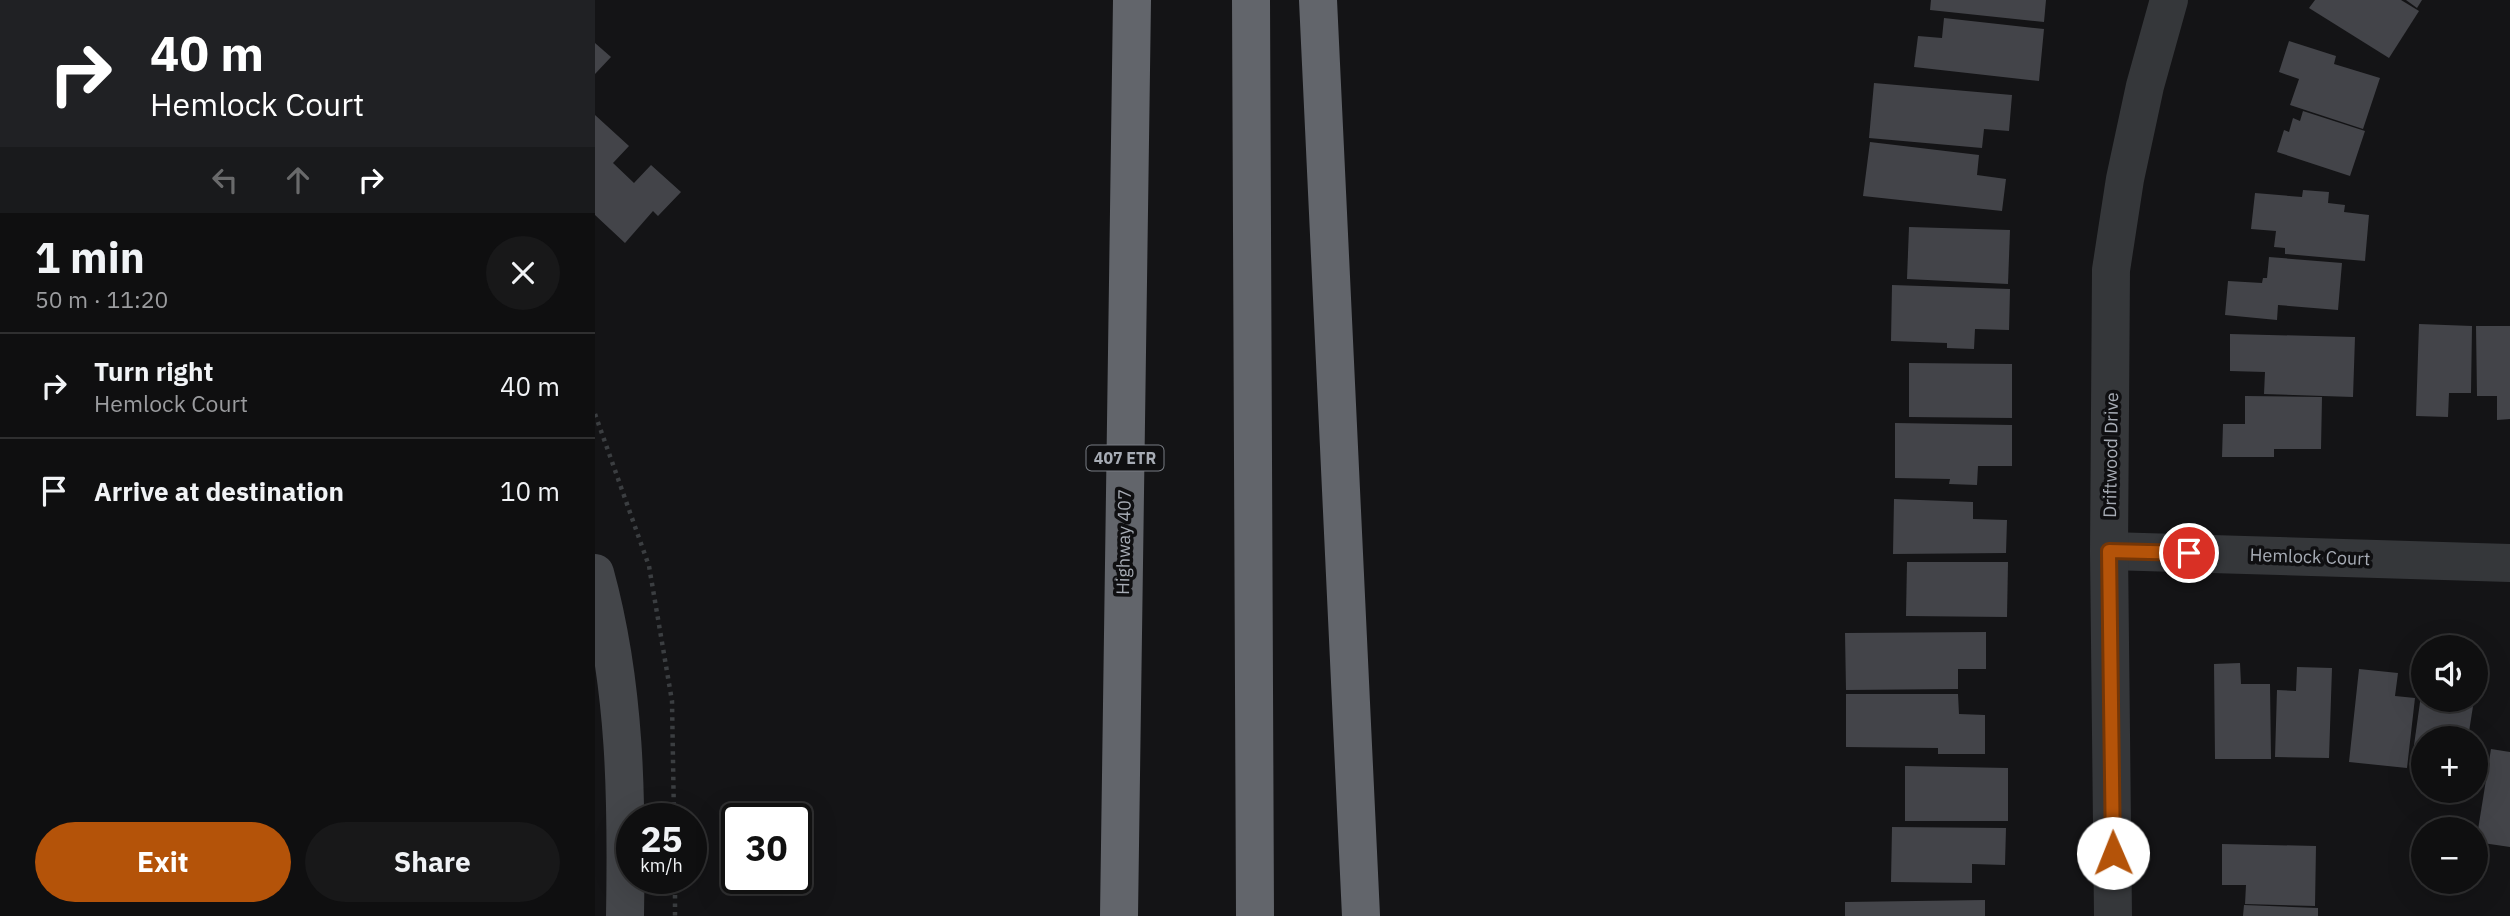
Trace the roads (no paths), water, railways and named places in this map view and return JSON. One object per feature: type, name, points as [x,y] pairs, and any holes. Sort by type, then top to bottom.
[{"type":"highway","name":"Highway 407","points":[[1119,916],[1132,0]]},
{"type":"highway","points":[[1251,0],[1255,916]]},
{"type":"highway","points":[[1318,0],[1361,916]]},
{"type":"street","name":"Driftwood Drive","points":[[2113,916],[2109,551],[2111,270],[2125,179],[2145,86],[2169,0]]},
{"type":"street","name":"Hemlock Court","points":[[2109,551],[2510,563]]},
{"type":"street","points":[[595,573],[614,659],[624,731],[625,916]]}]
